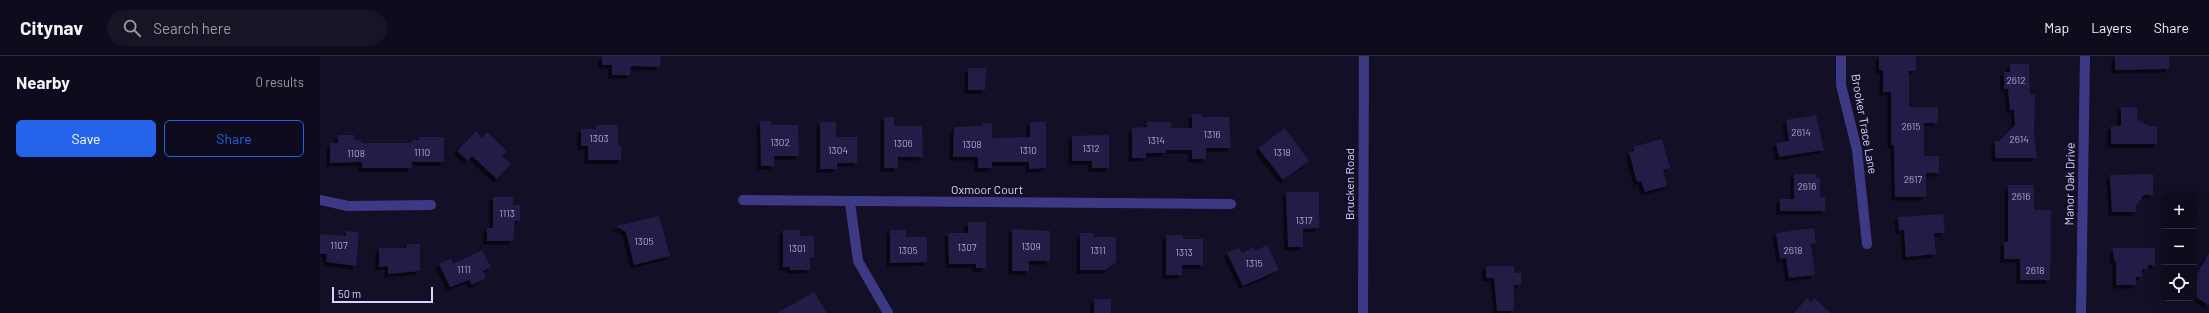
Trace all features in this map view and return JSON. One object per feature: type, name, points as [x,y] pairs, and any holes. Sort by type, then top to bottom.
[{"type":"street","name":"Brucken Road","points":[[1363,313],[1364,56]]},
{"type":"street","name":"Brooker Trace Lane","points":[[1841,56],[1841,85],[1857,150],[1867,244]]},
{"type":"street","name":"Manor Oak Drive","points":[[2081,313],[2085,56]]},
{"type":"street","points":[[320,200],[348,206],[431,206]]},
{"type":"street","name":"Oxmoor Court","points":[[743,200],[850,203],[1231,204]]},
{"type":"street","points":[[850,203],[858,261],[888,313]]},
{"type":"building","points":[[602,56],[661,56],[660,67],[631,66],[630,75],[612,75],[612,65],[602,65]]},
{"type":"building","points":[[1879,56],[1916,56],[1916,71],[1909,71],[1909,107],[1938,107],[1938,123],[1924,123],[1924,156],[1939,156],[1939,173],[1926,173],[1926,197],[1895,197],[1894,145],[1891,145],[1891,92],[1883,92],[1883,70],[1879,70]]},
{"type":"building","points":[[2115,56],[2169,56],[2169,69],[2115,70]]},
{"type":"building","points":[[2010,64],[2029,64],[2030,95],[2035,95],[2034,134],[2037,158],[1995,158],[1995,141],[1999,141],[2015,125],[2014,110],[2010,110],[2008,89],[2004,89],[2004,72],[2010,72]]},
{"type":"building","points":[[968,68],[986,68],[985,90],[968,90]]},
{"type":"building","points":[[2121,107],[2137,107],[2137,120],[2149,126],[2157,126],[2157,144],[2111,144],[2111,126],[2121,126]]},
{"type":"building","points":[[1192,114],[1202,114],[1202,117],[1229,117],[1231,148],[1206,148],[1206,159],[1192,159],[1192,150],[1166,150],[1166,153],[1146,153],[1146,158],[1132,158],[1132,128],[1147,127],[1147,122],[1171,122],[1171,128],[1192,128]]},
{"type":"building","points":[[1816,115],[1824,150],[1779,157],[1776,143],[1789,141],[1786,120]]},
{"type":"building","points":[[884,117],[894,117],[894,126],[922,126],[923,157],[898,157],[898,168],[884,168]]},
{"type":"building","points":[[760,121],[771,121],[771,125],[798,125],[799,156],[774,156],[774,166],[761,166]]},
{"type":"building","points":[[820,122],[836,122],[836,137],[857,137],[857,163],[837,163],[837,169],[820,169]]},
{"type":"building","points":[[1030,122],[1046,122],[1046,168],[1029,169],[1029,162],[992,162],[992,168],[978,168],[978,157],[953,157],[954,127],[982,126],[982,123],[992,123],[992,138],[1030,137]]},
{"type":"building","points":[[596,125],[618,125],[618,146],[621,146],[621,160],[588,160],[588,146],[581,146],[581,129],[596,129]]},
{"type":"building","points":[[1285,128],[1309,161],[1283,180],[1258,148]]},
{"type":"building","points":[[476,131],[482,138],[487,132],[507,151],[502,156],[511,164],[497,179],[472,156],[468,161],[457,151]]},
{"type":"building","points":[[338,135],[354,135],[354,140],[361,140],[362,143],[412,143],[413,140],[419,140],[419,137],[444,137],[444,162],[412,162],[412,168],[362,168],[362,162],[330,163],[330,143],[338,143]]},
{"type":"building","points":[[1109,135],[1109,168],[1092,168],[1092,161],[1072,161],[1072,136]]},
{"type":"building","points":[[1662,139],[1670,168],[1663,170],[1667,186],[1645,192],[1641,181],[1637,182],[1629,152],[1634,151],[1633,147]]},
{"type":"building","points":[[1794,174],[1816,174],[1816,178],[1820,178],[1820,197],[1825,197],[1825,211],[1780,211],[1780,199],[1794,199]]},
{"type":"building","points":[[2153,174],[2153,195],[2144,195],[2136,205],[2136,212],[2112,212],[2110,175]]},
{"type":"building","points":[[2008,185],[2034,185],[2034,210],[2051,210],[2050,280],[2020,280],[2020,259],[2004,259],[2004,242],[2008,242]]},
{"type":"building","points":[[1286,192],[1319,192],[1319,228],[1303,229],[1303,247],[1288,247]]},
{"type":"building","points":[[493,197],[513,197],[513,205],[520,205],[520,221],[515,221],[513,241],[487,241],[487,228],[493,228]]},
{"type":"building","points":[[1943,214],[1945,233],[1934,233],[1936,254],[1906,257],[1904,230],[1899,231],[1898,217]]},
{"type":"building","points":[[659,216],[670,256],[634,265],[626,232],[616,226]]},
{"type":"building","points":[[968,222],[986,222],[986,268],[976,268],[976,264],[949,264],[948,233],[968,233]]},
{"type":"building","points":[[1814,228],[1816,243],[1811,244],[1815,275],[1789,278],[1786,258],[1780,259],[1776,233]]},
{"type":"building","points":[[1012,229],[1050,231],[1050,261],[1029,261],[1029,271],[1012,271]]},
{"type":"building","points":[[783,230],[800,230],[800,236],[814,236],[814,257],[810,257],[810,270],[790,270],[790,267],[783,267]]},
{"type":"building","points":[[890,230],[906,230],[906,237],[927,237],[927,262],[890,263]]},
{"type":"building","points":[[346,231],[359,232],[356,266],[326,262],[327,254],[320,254],[320,234],[346,236]]},
{"type":"building","points":[[1080,233],[1094,233],[1094,237],[1116,237],[1116,262],[1106,270],[1080,270]]},
{"type":"building","points":[[1166,235],[1183,235],[1183,239],[1203,239],[1203,265],[1182,265],[1182,275],[1166,275]]},
{"type":"building","points":[[407,244],[420,244],[420,271],[388,274],[388,266],[379,267],[379,248],[407,248]]},
{"type":"building","points":[[1267,245],[1279,270],[1243,286],[1227,253],[1239,248],[1242,253],[1254,247],[1255,251]]},
{"type":"building","points":[[2113,248],[2155,248],[2155,265],[2148,265],[2148,269],[2142,269],[2142,277],[2136,277],[2136,285],[2116,285],[2116,261],[2114,261]]},
{"type":"building","points":[[482,250],[491,267],[483,271],[486,278],[472,285],[469,280],[450,287],[439,264],[451,259],[453,264]]},
{"type":"building","points":[[2209,253],[2209,305],[2197,298],[2197,273]]},
{"type":"building","points":[[1486,266],[1514,266],[1514,273],[1521,273],[1521,285],[1514,285],[1514,311],[1497,311],[1494,278],[1486,278]]},
{"type":"building","points":[[814,292],[827,313],[777,313]]},
{"type":"building","points":[[1807,298],[1811,302],[1814,298],[1831,313],[1794,313]]},
{"type":"building","points":[[1094,299],[1111,299],[1111,313],[1094,313]]}]
